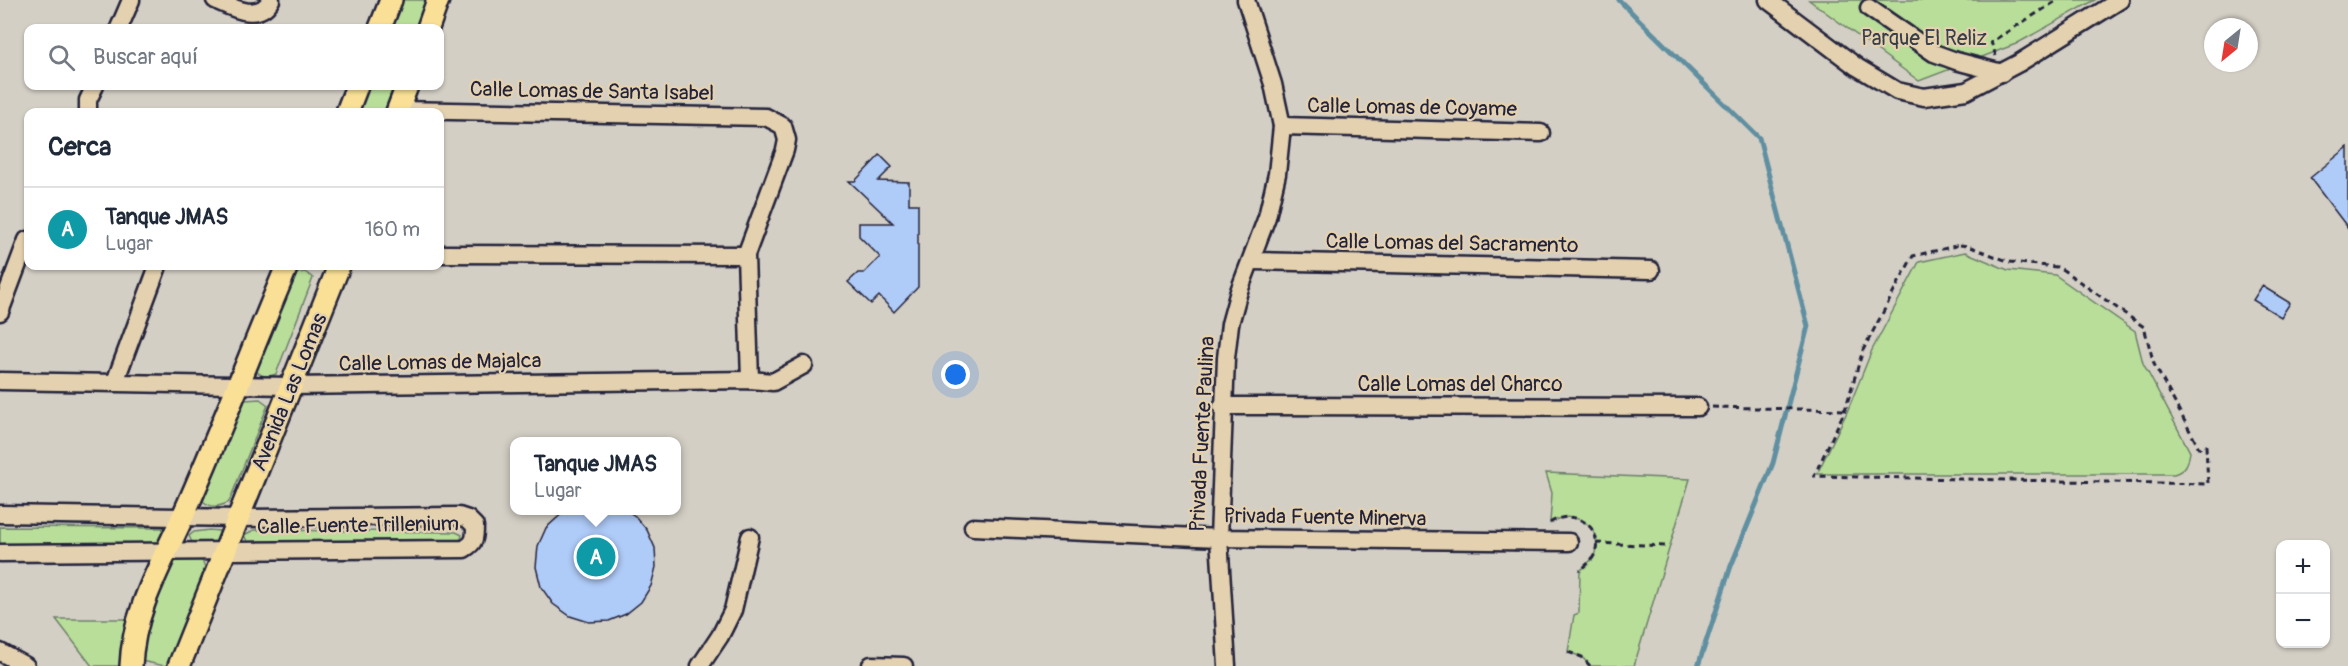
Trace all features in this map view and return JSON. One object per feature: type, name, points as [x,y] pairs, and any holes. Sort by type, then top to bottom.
[{"type":"main road","points":[[382,24],[391,0]]},
{"type":"main road","points":[[429,24],[438,0]]},
{"type":"main road","points":[[349,108],[355,90]]},
{"type":"main road","points":[[398,108],[405,90]]},
{"type":"main road","points":[[131,666],[137,622],[150,584],[183,516],[285,270]]},
{"type":"main road","name":"Avenida Las Lomas","points":[[179,666],[337,270]]},
{"type":"street","points":[[120,24],[130,0]]},
{"type":"street","points":[[215,0],[236,10],[248,12],[262,10],[271,0]]},
{"type":"street","name":"Privada Fuente Paulina","points":[[1227,666],[1219,538],[1222,406],[1230,324],[1239,291],[1267,217],[1277,174],[1282,126],[1273,84],[1246,0]]},
{"type":"street","points":[[1768,0],[1857,67],[1906,94],[1924,97],[1966,91],[2002,73],[2120,0]]},
{"type":"street","points":[[1869,8],[1934,53],[2002,73]]},
{"type":"street","points":[[88,108],[88,100],[92,90]]},
{"type":"street","name":"Calle Lomas de Santa Isabel","points":[[444,112],[766,117],[783,126],[787,140],[746,255]]},
{"type":"street","name":"Calle Lomas de Coyame","points":[[1282,126],[1541,133]]},
{"type":"street","points":[[0,312],[24,248]]},
{"type":"street","points":[[444,254],[746,255],[750,380]]},
{"type":"street","name":"Calle Lomas del Sacramento","points":[[1252,261],[1651,270]]},
{"type":"street","points":[[116,382],[157,270]]},
{"type":"street","name":"Calle Lomas de Majalca","points":[[0,381],[237,386],[750,380],[773,382],[804,365]]},
{"type":"street","name":"Calle Lomas del Charco","points":[[1222,406],[1698,407]]},
{"type":"street","name":"Calle Fuente Trillenium","points":[[0,514],[239,518],[459,516],[468,519],[476,526],[476,537],[473,543],[464,549],[0,553]]},
{"type":"street","name":"Privada Fuente Minerva","points":[[974,527],[1219,538],[1569,542]]},
{"type":"street","points":[[700,666],[720,636],[733,610],[750,537]]},
{"type":"street","points":[[0,652],[26,666]]},
{"type":"street","points":[[871,665],[904,666]]},
{"type":"path","points":[[2002,73],[1991,42],[2058,0]]},
{"type":"path","points":[[1960,245],[1968,246],[2010,262],[2056,267],[2063,270],[2144,327],[2154,364],[2199,448],[2206,446],[2208,484],[1814,476],[1845,410],[1863,350],[1913,256],[1960,245]]},
{"type":"path","points":[[1724,407],[1845,410]]},
{"type":"path","points":[[1596,543],[1665,546]]},
{"type":"path","points":[[1568,652],[1582,657],[1590,666]]},
{"type":"green space","points":[[399,0],[426,0],[417,24],[390,24]]},
{"type":"green space","name":"Parque El Reliz","points":[[1809,0],[2095,0],[2016,44],[1919,81]]},
{"type":"green space","points":[[363,90],[392,90],[386,108],[357,108]]},
{"type":"green space","points":[[1965,252],[2008,270],[2055,275],[2135,331],[2143,363],[2190,452],[2184,468],[2174,474],[1817,474],[1847,412],[1872,350],[1919,262]]},
{"type":"green space","points":[[305,272],[313,278],[276,374],[263,375],[256,371],[256,364],[291,274]]},
{"type":"green space","points":[[260,399],[268,405],[229,502],[219,506],[209,505],[203,501],[239,407],[245,400]]},
{"type":"green space","points":[[1546,473],[1690,479],[1634,666],[1590,666],[1582,657],[1568,652],[1574,615],[1579,613],[1580,571],[1593,558],[1597,543],[1591,527],[1576,518],[1568,517],[1550,523],[1552,493]]},
{"type":"green space","points":[[0,527],[165,528],[169,533],[162,546],[0,547]]},
{"type":"green space","points":[[254,530],[456,532],[462,535],[461,539],[456,541],[248,543],[244,535]]},
{"type":"green space","points":[[219,531],[221,539],[212,544],[193,544],[189,536],[194,532]]},
{"type":"green space","points":[[202,560],[206,570],[171,663],[165,666],[141,661],[138,659],[166,561]]},
{"type":"green space","points":[[56,619],[126,619],[120,666],[92,666]]},
{"type":"building","points":[[2348,147],[2348,228],[2310,178]]},
{"type":"building","points":[[880,155],[892,167],[878,181],[909,182],[909,204],[918,204],[918,287],[894,312],[879,296],[871,304],[848,282],[858,273],[864,273],[880,257],[859,236],[859,223],[893,223],[849,181],[855,181]]},
{"type":"building","points":[[2262,286],[2290,303],[2281,317],[2253,300]]},
{"type":"building","points":[[560,515],[635,516],[647,530],[655,548],[656,567],[651,586],[641,602],[626,614],[609,621],[589,622],[570,616],[553,604],[541,587],[536,567],[538,546],[546,528]]},
{"type":"waterway","points":[[1619,0],[1759,138],[1808,326],[1773,463],[1731,566],[1698,666]]},
{"type":"place","name":"Tanque JMAS","points":[[596,557]]}]
